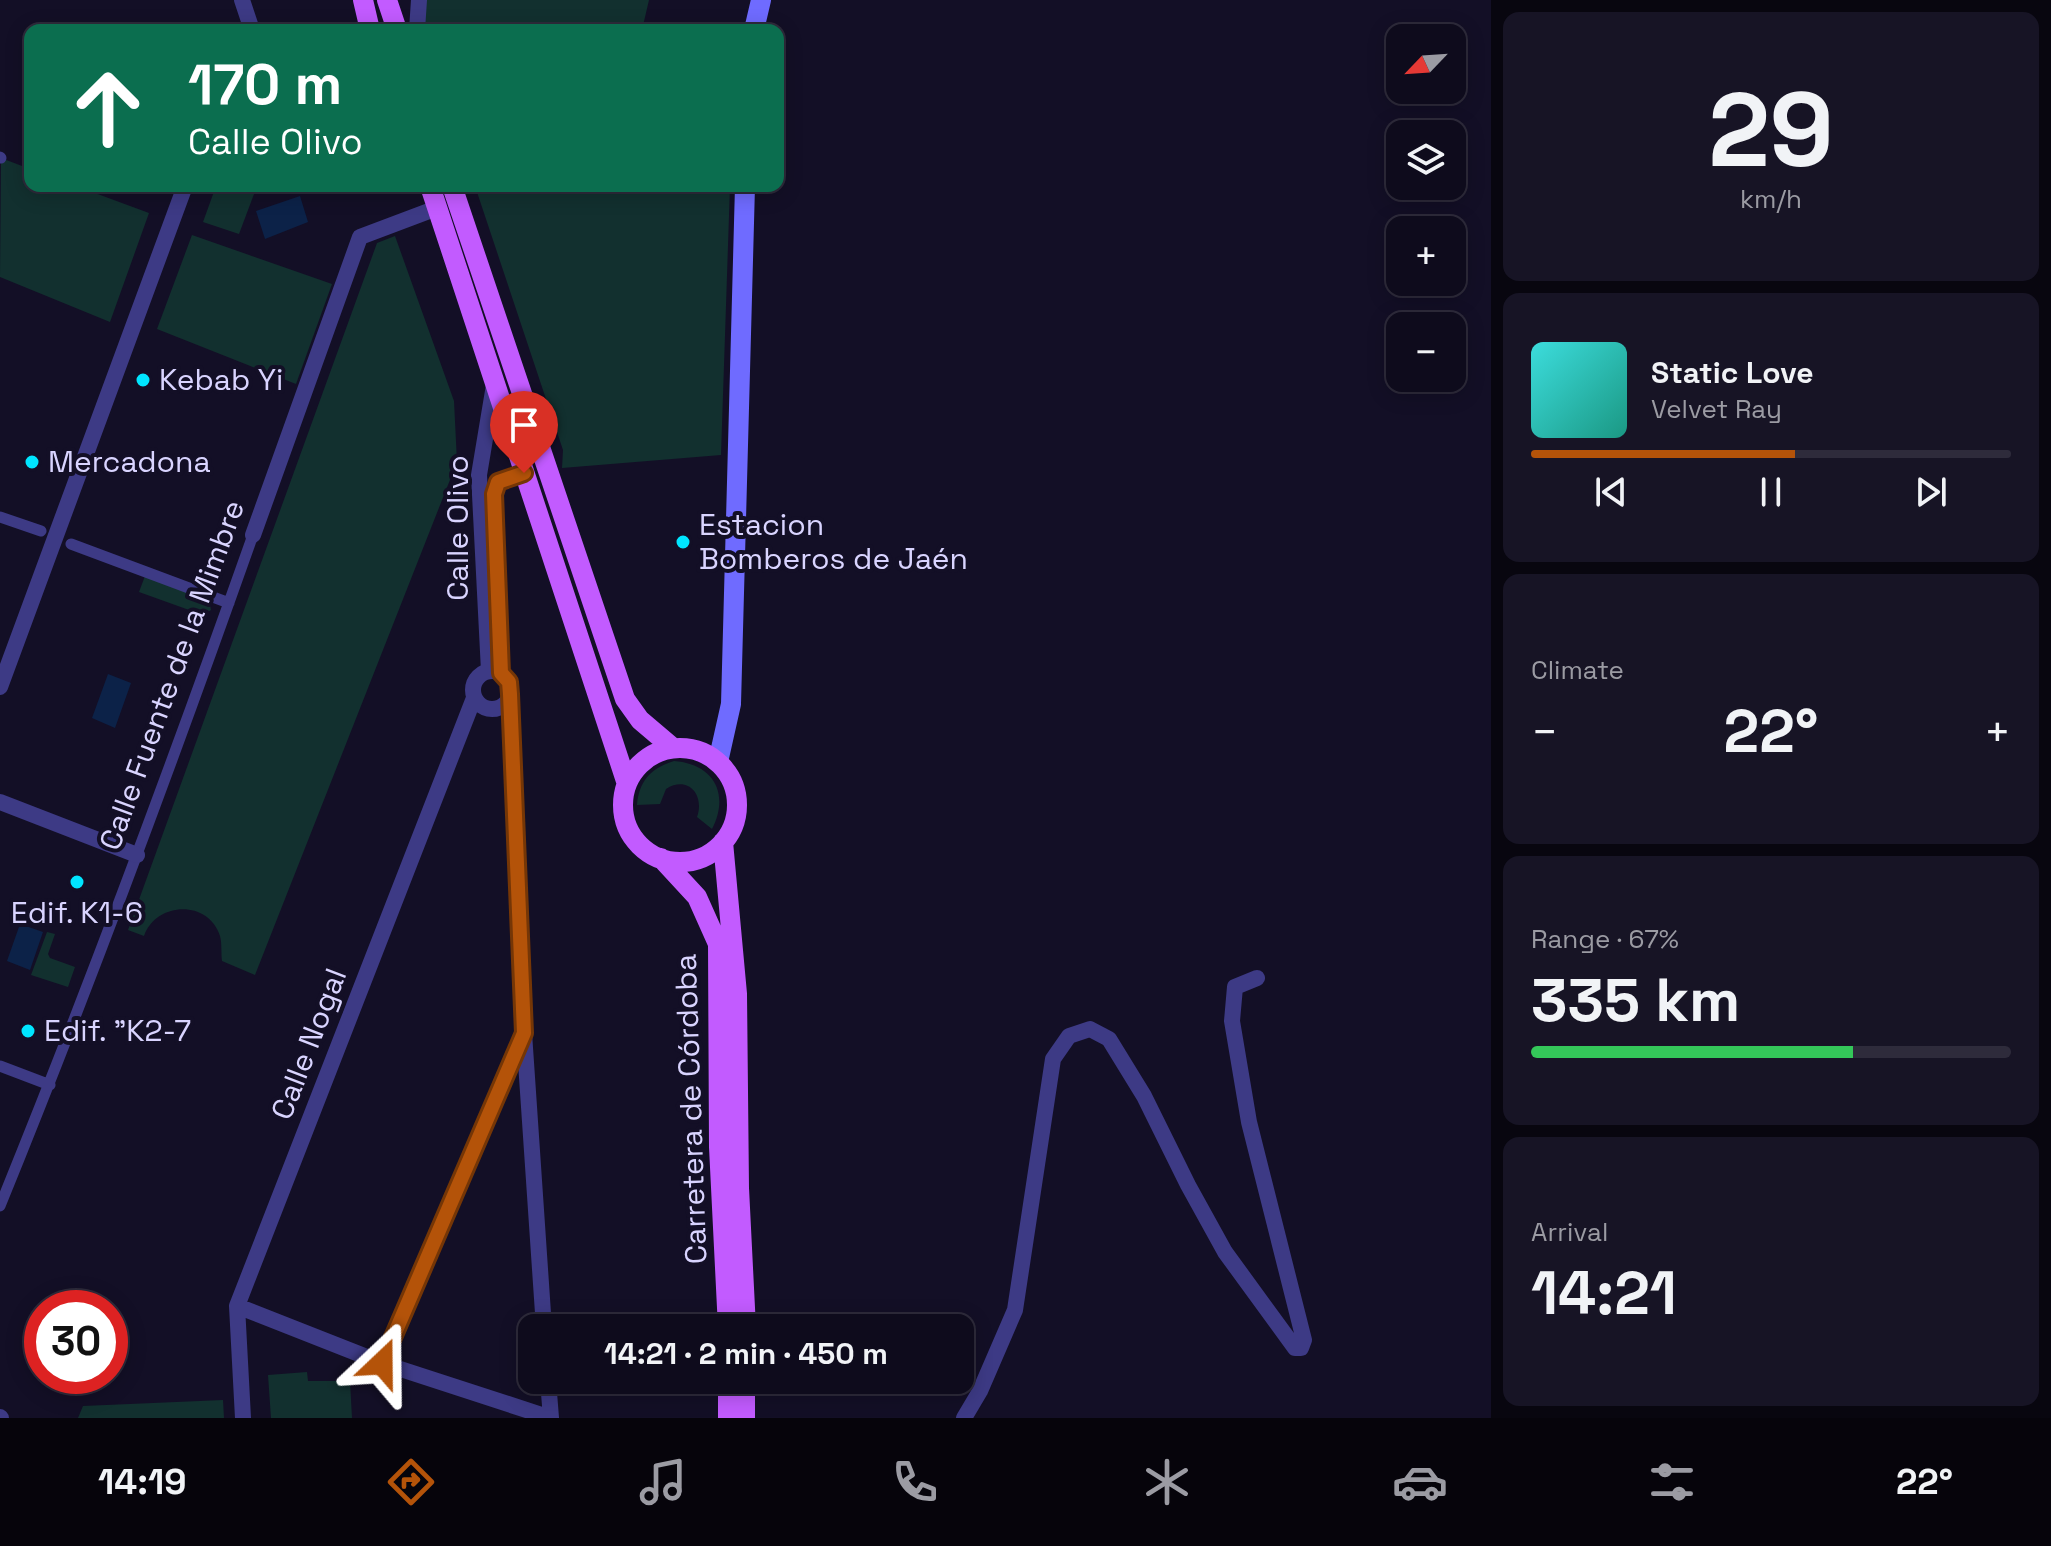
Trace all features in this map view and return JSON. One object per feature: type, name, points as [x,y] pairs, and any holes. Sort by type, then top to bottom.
[{"type":"main road","points":[[363,0],[369,24]]},
{"type":"main road","points":[[387,0],[394,24]]},
{"type":"main road","points":[[755,24],[761,0]]},
{"type":"main road","points":[[432,192],[627,784]]},
{"type":"main road","points":[[454,192],[625,699],[640,720],[673,748]]},
{"type":"main road","points":[[718,762],[731,704],[745,192]]},
{"type":"main road","points":[[673,748],[701,752],[718,762],[736,792],[737,810],[723,842],[695,860],[678,862],[661,858],[639,843],[625,820],[623,802],[635,769],[648,757],[673,748]]},
{"type":"main road","name":"Carretera de Córdoba","points":[[723,842],[737,994],[739,1188],[745,1314]]},
{"type":"main road","name":"Carretera de Córdoba","points":[[661,858],[697,897],[718,944],[719,1147],[727,1314]]},
{"type":"main road","points":[[728,1394],[728,1418]]},
{"type":"main road","points":[[745,1394],[745,1418]]},
{"type":"street","points":[[242,0],[250,24]]},
{"type":"street","points":[[417,24],[419,0]]},
{"type":"street","points":[[0,687],[183,192]]},
{"type":"street","name":"Calle Fuente de la Mimbre","points":[[0,1206],[50,1085],[137,855],[360,237],[437,208]]},
{"type":"street","name":"Calle Olivo","points":[[494,385],[479,475],[495,672]]},
{"type":"street","name":"Calle Olivo","points":[[495,672],[494,494],[498,482],[524,473]]},
{"type":"street","points":[[0,517],[41,531]]},
{"type":"street","points":[[71,544],[229,603]]},
{"type":"street","points":[[510,694],[504,704],[494,709],[482,707],[474,698],[473,686],[479,676],[495,672],[509,682],[510,694],[524,1033],[543,1314]]},
{"type":"street","name":"Calle Nogal","points":[[243,1418],[237,1306],[474,698]]},
{"type":"street","points":[[0,802],[137,855]]},
{"type":"street","points":[[964,1418],[980,1391],[1015,1310],[1053,1059],[1069,1036],[1090,1029],[1109,1039],[1144,1096],[1225,1252],[1295,1348],[1301,1348],[1304,1340],[1252,1137],[1232,1021],[1235,987],[1257,978]]},
{"type":"street","points":[[382,1363],[524,1033]]},
{"type":"street","points":[[0,1066],[50,1085]]},
{"type":"street","points":[[237,1306],[382,1363],[551,1418],[549,1394]]},
{"type":"green space","points":[[423,0],[649,0],[643,24],[422,22]]},
{"type":"green space","points":[[1,158],[24,167],[24,192],[92,192],[149,213],[110,322],[0,277]]},
{"type":"green space","points":[[214,192],[255,192],[239,234],[203,222]]},
{"type":"green space","points":[[477,192],[730,192],[721,455],[562,468],[563,450]]},
{"type":"green space","points":[[192,235],[332,284],[296,384],[157,329]]},
{"type":"green space","points":[[395,236],[454,401],[457,462],[255,975],[222,961],[221,939],[214,924],[194,911],[182,909],[159,916],[144,936],[128,930],[377,243]]},
{"type":"green space","points":[[145,576],[209,600],[211,610],[203,615],[139,592]]},
{"type":"green space","points":[[674,761],[699,768],[715,783],[719,804],[712,829],[697,817],[699,801],[688,786],[681,784],[666,789],[660,804],[637,805],[640,789],[648,777],[659,767]]},
{"type":"green space","points":[[47,932],[55,934],[48,954],[50,958],[75,967],[68,987],[31,975]]},
{"type":"green space","points":[[307,1372],[308,1381],[350,1381],[352,1418],[271,1418],[268,1375]]},
{"type":"green space","points":[[223,1400],[224,1418],[78,1418],[83,1406]]},
{"type":"water","points":[[300,196],[308,222],[265,239],[256,211]]},
{"type":"water","points":[[108,674],[131,683],[115,728],[92,718]]},
{"type":"water","points":[[20,924],[43,932],[30,970],[7,961]]},
{"type":"place","name":"Kebab Yi","points":[[143,380]]},
{"type":"place","name":"Mercadona","points":[[32,462]]},
{"type":"place","name":"Estacion Bomberos de Jaén","points":[[683,542]]},
{"type":"place","name":"Edif. K1-6","points":[[77,882]]},
{"type":"place","name":"Edif. \"K2-7","points":[[28,1031]]},
{"type":"route","points":[[382,1363],[524,1033],[510,694],[509,682],[501,673],[494,494],[498,482],[524,473]]}]
